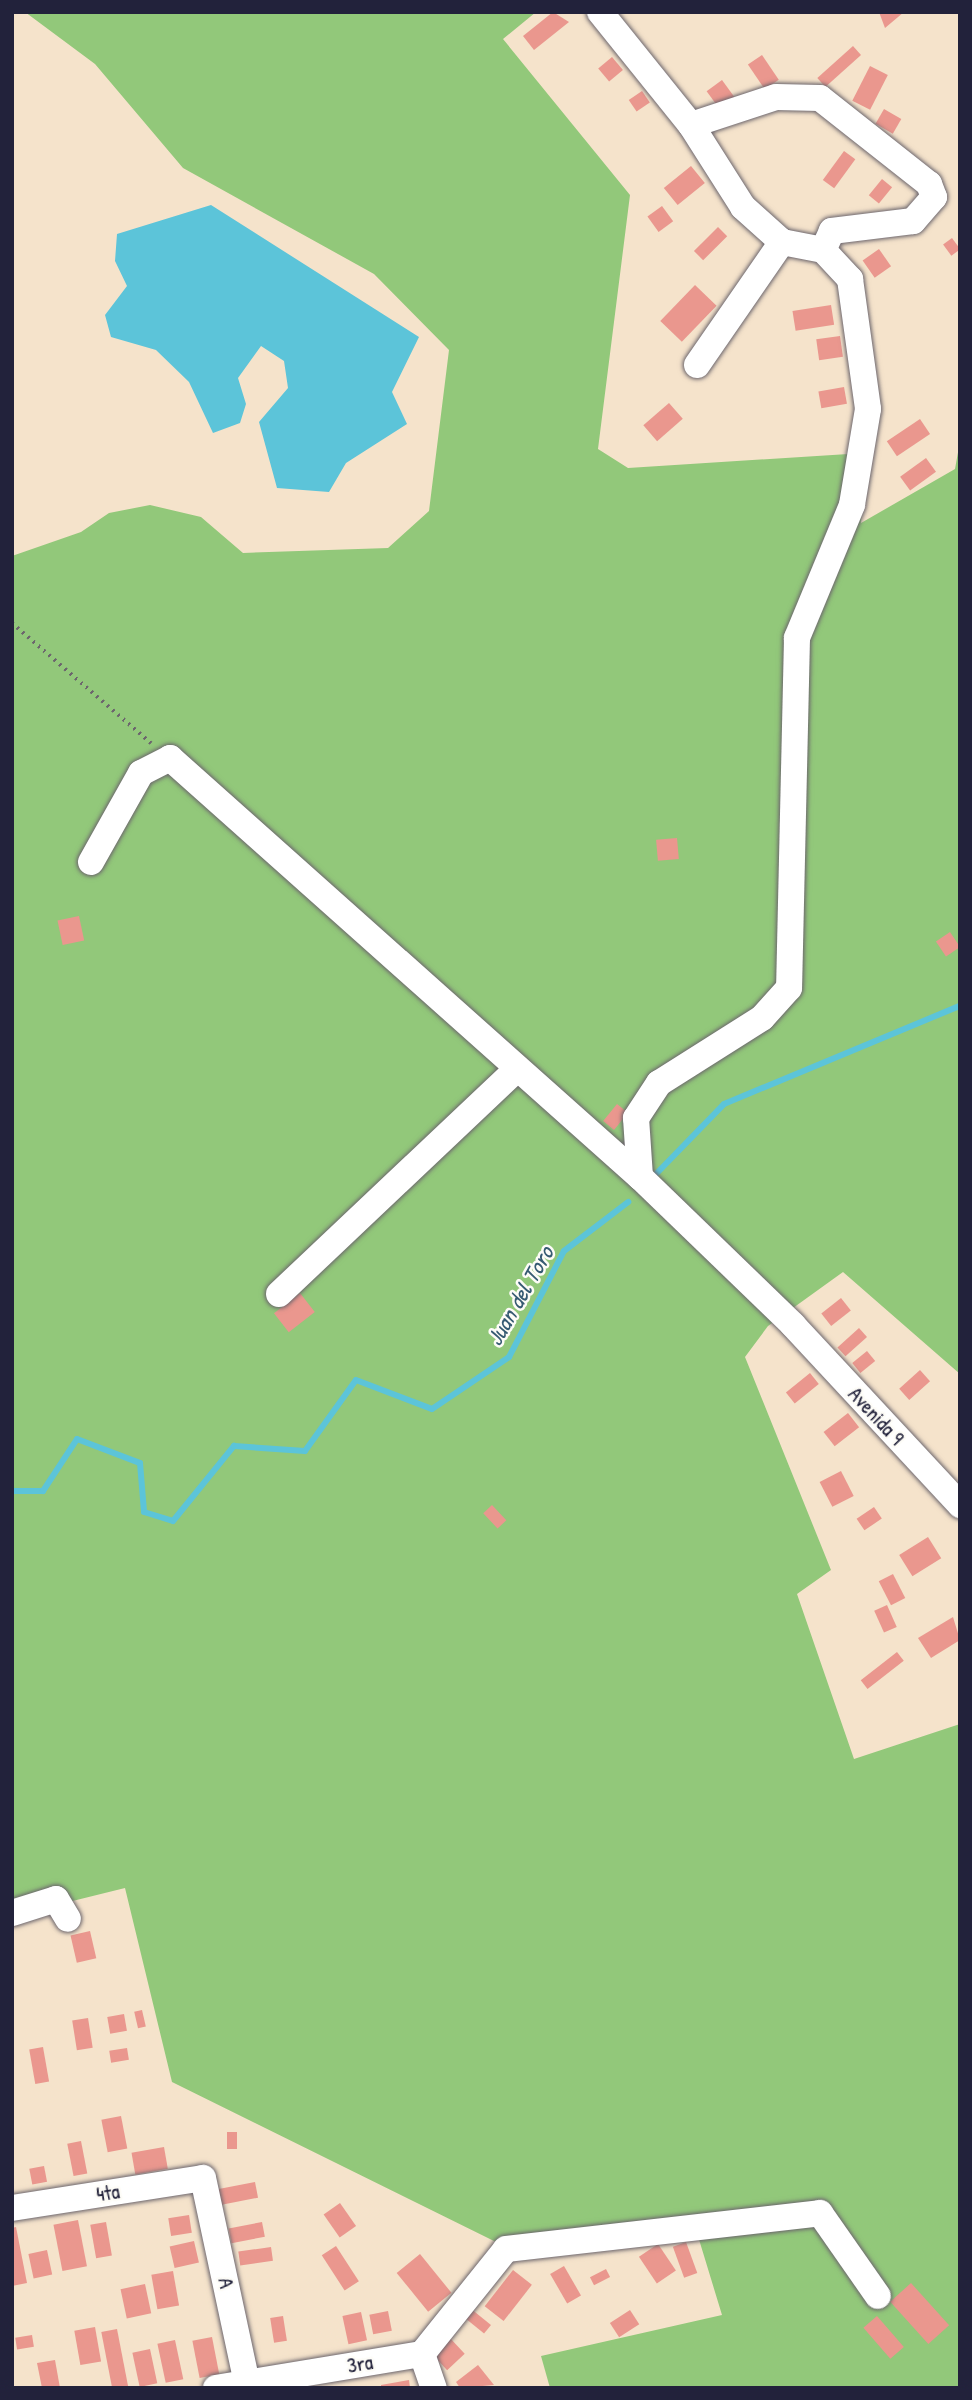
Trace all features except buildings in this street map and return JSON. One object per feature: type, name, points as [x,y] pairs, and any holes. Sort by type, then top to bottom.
[{"type":"street","points":[[600,12],[691,125],[743,207],[782,242],[823,250],[850,279],[868,409],[852,505],[797,638],[789,988],[762,1018],[659,1083],[636,1118],[640,1177]]},
{"type":"street","points":[[691,125],[775,97],[820,97],[929,184],[934,197],[913,221],[832,231],[823,250]]},
{"type":"street","points":[[697,365],[782,242]]},
{"type":"street","points":[[91,862],[141,774],[170,758]]},
{"type":"street","name":"Avenida 9","points":[[170,758],[640,1177],[793,1325],[960,1505]]},
{"type":"street","points":[[279,1294],[517,1069]]},
{"type":"street","points":[[12,1913],[56,1899],[68,1919]]},
{"type":"street","name":"4ta","points":[[12,2208],[203,2178]]},
{"type":"street","name":"A","points":[[203,2178],[248,2385]]},
{"type":"street","points":[[434,2388],[422,2354],[506,2249],[820,2213],[878,2296]]},
{"type":"street","name":"3ra","points":[[216,2388],[248,2385],[422,2354]]},
{"type":"path","points":[[12,623],[170,758]]},
{"type":"green space","points":[[25,12],[536,12],[503,39],[630,195],[598,449],[628,468],[864,453],[861,523],[955,469],[960,441],[960,1374],[843,1272],[768,1326],[745,1357],[831,1570],[797,1594],[854,1759],[960,1724],[960,2388],[550,2388],[541,2356],[722,2315],[694,2223],[496,2242],[172,2082],[125,1888],[12,1916],[12,556],[81,532],[109,513],[150,505],[201,517],[243,553],[388,548],[429,511],[449,350],[374,274],[183,168],[95,64]]},
{"type":"water","points":[[211,205],[419,337],[392,392],[407,424],[346,463],[329,492],[277,488],[259,422],[288,388],[284,361],[261,346],[238,378],[246,404],[240,423],[213,433],[189,382],[156,350],[111,337],[105,315],[127,286],[115,261],[117,234]]},
{"type":"waterway","name":"Juan del Toro","points":[[657,1173],[724,1104],[960,1006]]},
{"type":"waterway","name":"Juan del Toro","points":[[12,1491],[43,1491],[77,1439],[140,1463],[144,1512],[173,1521],[234,1446],[305,1451],[356,1380],[432,1409],[509,1357],[564,1251],[628,1202]]}]
